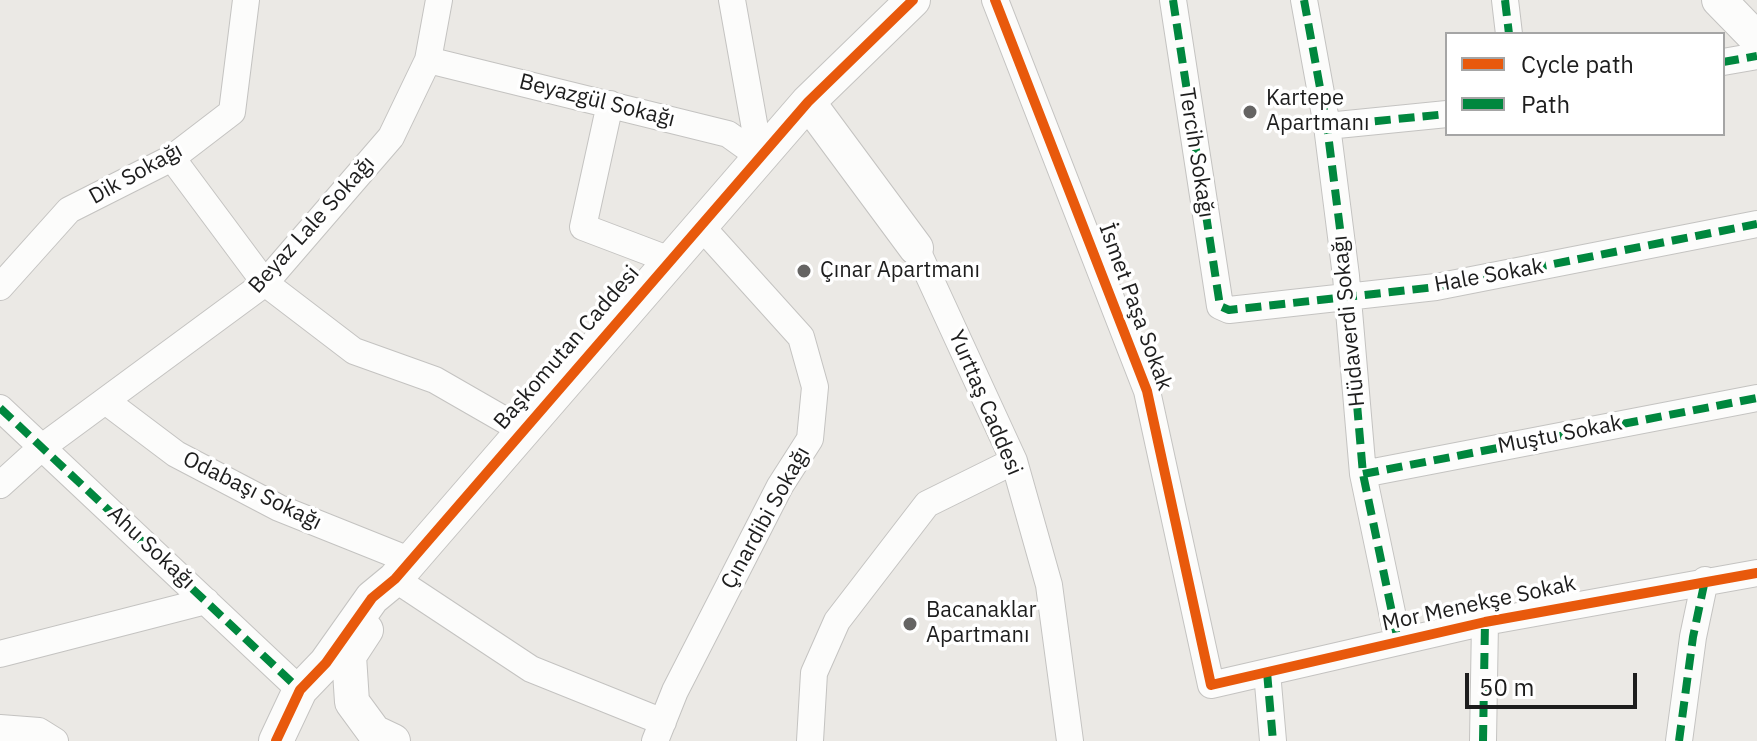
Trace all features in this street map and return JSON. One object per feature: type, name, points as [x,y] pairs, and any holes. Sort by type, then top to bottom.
[{"type":"street","name":"Dik Sokağı","points":[[0,287],[69,210],[172,158],[232,112],[246,0]]},
{"type":"street","name":"Beyaz Lale Sokağı","points":[[0,485],[41,448],[265,283],[391,137],[428,60],[439,0]]},
{"type":"street","points":[[732,0],[760,157]]},
{"type":"street","name":"Başkomutan Caddesi","points":[[276,741],[300,690],[326,663],[372,598],[402,569],[808,102],[913,0]]},
{"type":"street","name":"İsmet Paşa Sokak","points":[[995,0],[1147,391],[1211,685]]},
{"type":"street","name":"Tercih Sokağı","points":[[1173,0],[1220,306]]},
{"type":"street","name":"Hüdaverdi Sokağı","points":[[1304,0],[1327,126],[1348,295],[1363,474],[1398,641]]},
{"type":"street","points":[[1505,0],[1509,32]]},
{"type":"street","points":[[1719,0],[1757,39]]},
{"type":"street","points":[[1725,62],[1757,56]]},
{"type":"street","name":"Beyazgül Sokağı","points":[[428,60],[728,134],[760,157]]},
{"type":"street","name":"Yurttaş Caddesi","points":[[808,102],[916,248],[1014,461],[1049,585],[1070,741]]},
{"type":"street","points":[[610,104],[583,227],[670,260]]},
{"type":"street","points":[[1327,126],[1445,114]]},
{"type":"street","points":[[172,158],[265,283],[354,351],[435,380],[522,430]]},
{"type":"street","name":"Hale Sokak","points":[[1220,306],[1229,310],[1436,287],[1757,224]]},
{"type":"street","name":"Çınardibi Sokağı","points":[[659,731],[780,486],[810,439],[815,387],[801,337],[700,225]]},
{"type":"street","name":"Muştu Sokak","points":[[1363,474],[1757,398]]},
{"type":"street","name":"Odabaşı Sokağı","points":[[107,402],[176,454],[402,569],[531,669],[659,731]]},
{"type":"street","name":"Ahu Sokağı","points":[[0,408],[300,690]]},
{"type":"street","points":[[810,741],[814,673],[837,621],[927,504],[1014,461]]},
{"type":"street","points":[[393,741],[374,732],[352,702],[349,656],[402,569]]},
{"type":"street","name":"Mor Menekşe Sokak","points":[[1211,685],[1485,622],[1757,573]]},
{"type":"street","points":[[1679,741],[1693,637],[1705,580]]},
{"type":"street","points":[[0,654],[206,601]]},
{"type":"street","points":[[1483,741],[1485,622]]},
{"type":"street","points":[[1267,672],[1273,741]]},
{"type":"street","points":[[0,728],[45,738]]},
{"type":"marked path","points":[[1173,0],[1220,306],[1229,310],[1436,287],[1757,224]]},
{"type":"marked path","points":[[1304,0],[1327,126],[1346,276],[1363,474],[1398,641]]},
{"type":"marked path","points":[[1505,0],[1509,32]]},
{"type":"marked path","points":[[1725,62],[1757,56]]},
{"type":"marked path","points":[[1327,126],[1445,114]]},
{"type":"marked path","points":[[1363,474],[1757,398]]},
{"type":"marked path","points":[[0,408],[300,690]]},
{"type":"marked path","points":[[1679,741],[1693,637],[1705,580]]},
{"type":"marked path","points":[[1483,741],[1485,622]]},
{"type":"marked path","points":[[1267,672],[1273,741]]},
{"type":"cycle path","points":[[276,741],[300,690],[326,663],[372,598],[395,579],[808,102],[913,0]]},
{"type":"cycle path","points":[[995,0],[1147,391],[1211,685],[1485,622],[1757,573]]},
{"type":"place","name":"Kartepe Apartmanı","points":[[1250,112]]},
{"type":"place","name":"Çınar Apartmanı","points":[[804,271]]},
{"type":"place","name":"Bacanaklar Apartmanı","points":[[910,624]]}]
